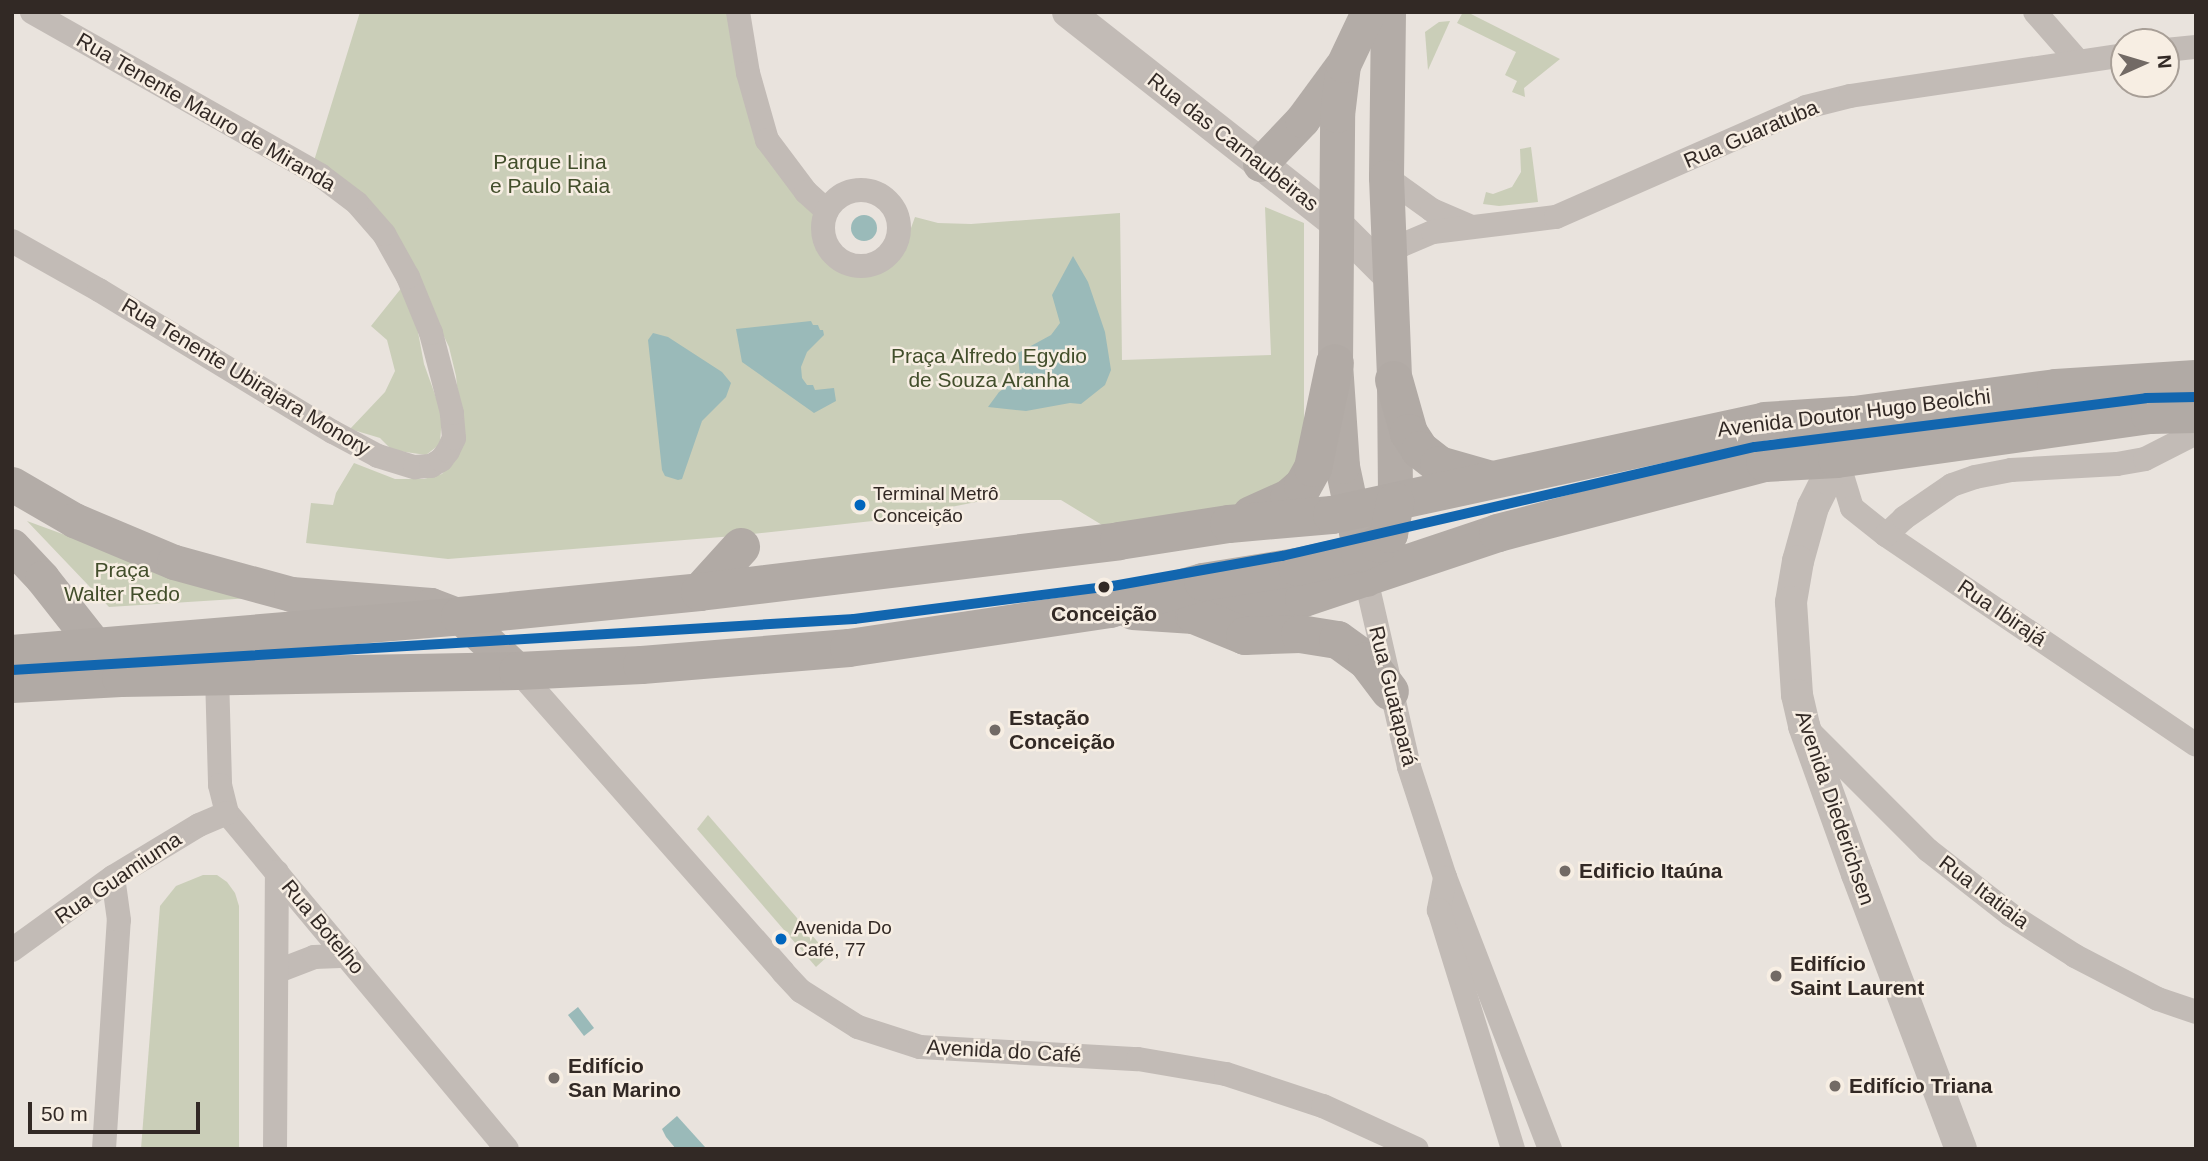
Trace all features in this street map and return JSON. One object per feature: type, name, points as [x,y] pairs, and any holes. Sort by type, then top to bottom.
[{"type":"main road","points":[[1260,164],[1302,120],[1343,65],[1367,12]]},
{"type":"main road","points":[[1110,609],[1194,615],[1304,598],[1363,566],[1389,534],[1395,502],[1391,266],[1386,177],[1388,12]]},
{"type":"main road","name":"Rua Guatapará","points":[[1343,65],[1337,115],[1335,363],[1342,466],[1363,566]]},
{"type":"main road","points":[[12,654],[460,616],[700,592],[1106,543],[1229,524],[1289,498],[1303,486],[1313,468],[1335,363]]},
{"type":"main road","name":"Avenida Doutor Hugo Beolchi","points":[[1229,524],[1352,512],[1715,430],[2070,386],[2196,379]]},
{"type":"main road","points":[[1394,380],[1409,433],[1420,450],[1438,465],[1497,481]]},
{"type":"main road","points":[[1837,459],[1842,446],[1857,433],[1976,398]]},
{"type":"main road","name":"Avenida Doutor Hugo Beolchi","points":[[1363,566],[1765,463],[1837,459],[2150,415],[2195,428]]},
{"type":"main road","points":[[12,484],[74,520],[174,562],[291,594],[431,605],[460,616]]},
{"type":"main road","points":[[12,546],[42,578],[121,678]]},
{"type":"main road","points":[[700,592],[741,547]]},
{"type":"main road","points":[[12,684],[217,675],[518,671],[642,665],[849,648],[1110,609],[1203,582],[1297,567],[1363,566]]},
{"type":"main road","points":[[1194,615],[1245,636],[1300,634],[1338,640],[1367,661],[1390,691]]},
{"type":"main road","name":"Avenida do Café","points":[[460,616],[518,671]]},
{"type":"street","name":"Rua Tenente Mauro de Miranda","points":[[32,12],[320,175],[357,202],[384,234],[408,277],[431,333],[452,413]]},
{"type":"street","points":[[738,12],[748,73],[767,140],[806,192],[827,211]]},
{"type":"street","name":"Rua das Carnaubeiras","points":[[1068,12],[1391,266]]},
{"type":"street","points":[[2035,12],[2077,60]]},
{"type":"street","name":"Rua Guaratuba","points":[[1391,266],[1402,244],[1433,232],[1556,217],[1807,107],[1850,96],[2110,56]]},
{"type":"street","name":"Rua Guaratuba","points":[[1386,177],[1432,210],[1470,226]]},
{"type":"street","name":"Rua Tenente Ubirajara Monory","points":[[12,241],[99,290],[333,432],[379,456],[415,467],[431,466],[442,460],[454,438],[452,413]]},
{"type":"street","name":"Avenida Doutor Hugo Beolchi","points":[[1886,535],[1904,518],[1952,485],[1975,477],[2011,470],[2116,464],[2145,459],[2195,428]]},
{"type":"street","name":"Rua Ibirajá","points":[[1837,459],[1852,508],[1886,535],[2196,745]]},
{"type":"street","name":"Avenida Diederichsen","points":[[1837,459],[1813,507],[1798,561],[1791,602],[1797,695],[1804,726],[1961,1149]]},
{"type":"street","name":"Rua Guatapará","points":[[1363,566],[1409,767],[1445,877],[1550,1149]]},
{"type":"street","name":"Avenida do Café","points":[[518,671],[783,972],[801,990],[858,1027],[920,1046],[1138,1059],[1226,1074],[1323,1106],[1417,1149]]},
{"type":"street","name":"Rua Botelho","points":[[217,675],[220,785],[227,813],[507,1149]]},
{"type":"street","name":"Rua Itatiaia","points":[[1804,726],[1928,850],[2011,915],[2075,956],[2158,999],[2196,1012]]},
{"type":"street","name":"Rua Guamiuma","points":[[12,950],[113,877],[199,825],[227,813]]},
{"type":"street","points":[[275,1149],[277,872]]},
{"type":"street","points":[[104,1149],[120,920],[113,877]]},
{"type":"street","name":"Rua Guatapará","points":[[1445,877],[1438,910],[1513,1149]]},
{"type":"street","points":[[278,971],[314,957],[347,956]]},
{"type":"green space","points":[[360,12],[734,12],[744,75],[821,211],[819,239],[832,260],[857,270],[870,269],[887,262],[911,228],[915,217],[938,223],[971,224],[1120,213],[1122,360],[1271,355],[1265,207],[1304,223],[1304,464],[1278,498],[1107,528],[1061,500],[986,500],[891,519],[734,536],[448,559],[306,543],[311,503],[333,505],[336,493],[354,463],[395,479],[424,479],[442,474],[463,445],[456,376],[449,347],[406,256],[313,164]]},
{"type":"green space","points":[[1463,12],[1560,59],[1524,88],[1525,97],[1512,92],[1517,81],[1505,75],[1516,52],[1457,23]]},
{"type":"green space","points":[[1450,21],[1428,70],[1425,32],[1439,22]]},
{"type":"green space","points":[[1531,147],[1538,202],[1499,206],[1483,204],[1486,192],[1493,194],[1512,187],[1521,172],[1520,149]]},
{"type":"green space","points":[[403,286],[415,316],[424,364],[442,414],[440,444],[426,455],[392,450],[380,438],[350,429],[385,392],[395,371],[387,340],[371,326]]},
{"type":"green space","name":"Praça Walter Redo","points":[[27,521],[169,573],[251,598],[109,607]]},
{"type":"green space","points":[[708,815],[829,955],[816,967],[697,829]]},
{"type":"green space","points":[[203,875],[217,875],[227,882],[235,893],[239,906],[239,1149],[141,1149],[160,906],[176,886]]},
{"type":"water","points":[[864,215],[873,219],[877,228],[873,237],[864,241],[855,237],[851,228],[855,219]]},
{"type":"water","points":[[1073,256],[1088,282],[1105,332],[1111,370],[1105,385],[1081,404],[1070,403],[1026,411],[988,407],[999,392],[1020,377],[1018,353],[1051,335],[1060,323],[1052,295]]},
{"type":"water","points":[[811,321],[823,330],[824,335],[807,352],[801,367],[802,378],[807,385],[813,385],[815,390],[834,388],[836,401],[814,413],[742,362],[736,329]]},
{"type":"water","points":[[653,333],[668,337],[722,372],[731,383],[726,397],[702,421],[682,479],[678,480],[665,476],[662,470],[648,340]]},
{"type":"water","points":[[578,1007],[594,1028],[584,1036],[568,1015]]},
{"type":"water","points":[[677,1116],[705,1147],[703,1149],[676,1149],[666,1137],[662,1129]]},
{"type":"transit line","points":[[12,670],[854,619],[1113,586],[1282,556],[1755,447],[2146,398],[2196,397]]},
{"type":"place","name":"Terminal Metrô Conceição","points":[[860,505]]},
{"type":"place","name":"Conceição","points":[[1104,587]]},
{"type":"place","name":"Estação Conceição","points":[[995,730]]},
{"type":"place","name":"Edificio Itaúna","points":[[1565,871]]},
{"type":"place","name":"Avenida Do Café, 77","points":[[781,939]]},
{"type":"place","name":"Edifício Saint Laurent","points":[[1776,976]]},
{"type":"place","name":"Edifício San Marino","points":[[554,1078]]},
{"type":"place","name":"Edifício Triana","points":[[1835,1086]]},
{"type":"park label","name":"Parque Lina e Paulo Raia","points":[[550,174]]},
{"type":"park label","name":"Praça Alfredo Egydio de Souza Aranha","points":[[989,368]]}]
